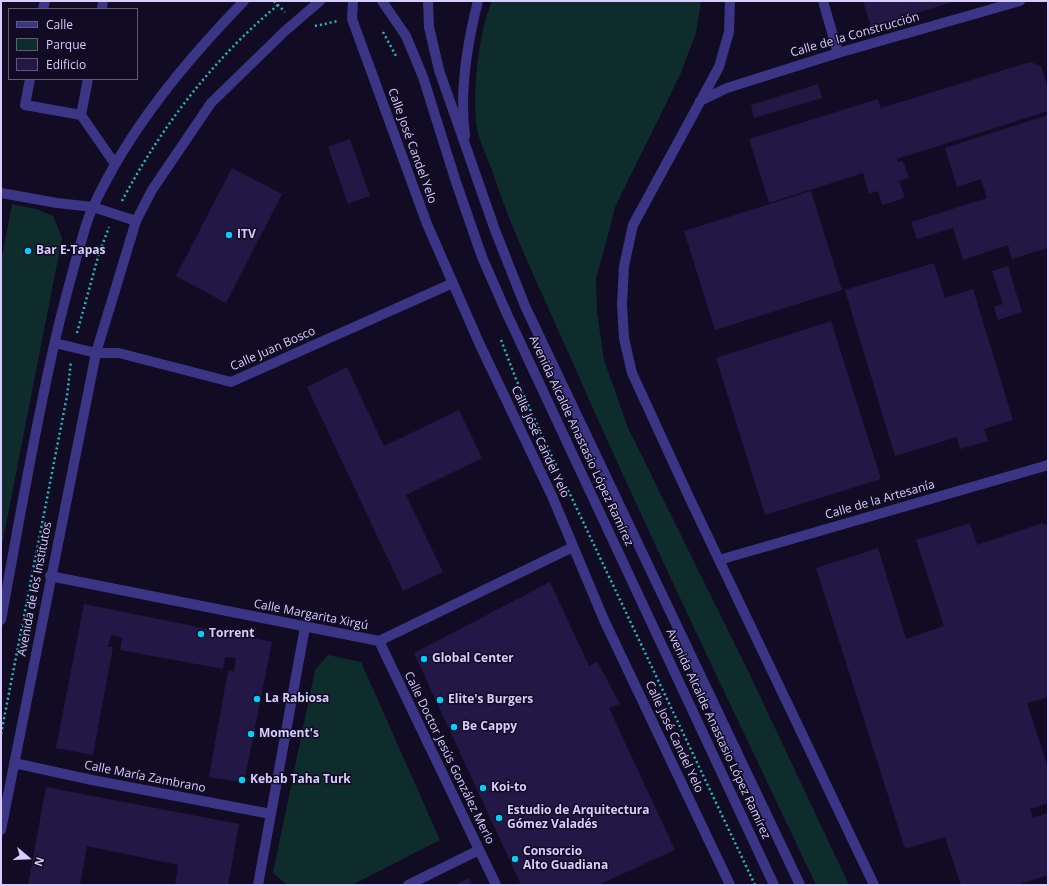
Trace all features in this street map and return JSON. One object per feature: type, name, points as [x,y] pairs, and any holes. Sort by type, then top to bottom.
[{"type":"street","points":[[1,620],[45,386],[66,297],[93,207],[115,164],[144,119],[181,69],[244,1]]},
{"type":"street","name":"Avenida de los Institutos","points":[[1,830],[50,576],[96,353],[136,221],[152,190],[211,103],[285,31],[320,1]]},
{"type":"street","name":"Calle José Candel Yelo","points":[[353,1],[352,19],[427,224],[480,345],[552,496],[604,620],[730,885]]},
{"type":"street","name":"Avenida Alcalde Anastasio López Ramírez","points":[[382,1],[406,36],[420,70],[456,182],[480,250],[507,314],[774,885]]},
{"type":"street","name":"Avenida Alcalde Anastasio López Ramírez","points":[[428,1],[429,27],[439,70],[495,230],[525,306],[800,885]]},
{"type":"street","points":[[466,150],[463,122],[463,82],[473,21],[478,1]]},
{"type":"street","points":[[730,1],[729,32],[718,67],[633,225],[624,266],[622,305],[624,338],[632,373],[874,885]]},
{"type":"street","points":[[823,1],[838,53]]},
{"type":"street","name":"Calle de la Construcción","points":[[700,101],[727,88],[838,53],[1020,1]]},
{"type":"street","points":[[30,80],[25,105],[80,115],[115,164]]},
{"type":"street","points":[[80,115],[88,80]]},
{"type":"street","points":[[1,193],[57,203],[93,207],[136,221]]},
{"type":"street","name":"Calle Juan Bosco","points":[[96,353],[119,354],[231,382],[453,283]]},
{"type":"street","points":[[55,343],[96,353]]},
{"type":"street","name":"Calle de la Artesanía","points":[[720,560],[1048,465]]},
{"type":"street","name":"Calle Margarita Xirgú","points":[[50,576],[379,641],[573,547]]},
{"type":"street","points":[[258,885],[305,627]]},
{"type":"street","name":"Calle Doctor Jesús González Merlo","points":[[379,641],[496,885]]},
{"type":"street","name":"Calle María Zambrano","points":[[14,763],[92,780],[271,814]]},
{"type":"street","points":[[408,885],[479,850]]},
{"type":"green space","points":[[492,1],[701,1],[696,33],[680,75],[615,207],[596,279],[597,312],[604,360],[628,428],[750,675],[849,885],[816,885],[625,480],[526,258],[508,214],[477,129],[475,99],[477,64],[483,30]]},
{"type":"green space","points":[[12,204],[36,209],[53,216],[62,238],[1,550],[1,262]]},
{"type":"green space","points":[[328,655],[361,662],[440,840],[352,885],[287,885],[273,873],[315,670]]},
{"type":"building","points":[[863,1],[956,1],[871,27]]},
{"type":"building","points":[[1030,62],[1041,66],[1048,88],[1048,111],[897,159],[898,162],[903,161],[909,178],[899,181],[905,198],[882,205],[878,191],[869,194],[863,173],[769,203],[749,139],[878,99],[881,108]]},
{"type":"building","points":[[818,84],[822,98],[754,118],[751,105]]},
{"type":"building","points":[[1048,115],[1048,248],[1012,259],[1008,245],[963,260],[953,228],[917,239],[911,222],[987,198],[981,179],[957,187],[945,148]]},
{"type":"building","points":[[350,139],[370,196],[348,204],[328,147]]},
{"type":"building","name":"ITV","points":[[232,168],[282,194],[226,303],[176,276]]},
{"type":"building","points":[[811,191],[842,290],[715,330],[684,231]]},
{"type":"building","points":[[934,263],[945,298],[973,289],[1013,420],[984,429],[988,441],[960,449],[957,437],[895,456],[845,290]]},
{"type":"building","points":[[1008,266],[1022,312],[998,320],[994,307],[1003,304],[992,271]]},
{"type":"building","points":[[831,321],[881,479],[765,515],[716,358]]},
{"type":"building","points":[[347,367],[384,446],[459,410],[482,458],[406,495],[443,572],[403,591],[307,387]]},
{"type":"building","points":[[970,523],[977,545],[1043,523],[1044,525],[1048,524],[1048,697],[1027,703],[1048,768],[1048,803],[1030,809],[1033,818],[1048,813],[1048,875],[1017,885],[961,885],[945,837],[905,849],[816,568],[878,548],[906,639],[944,626],[916,540]]},
{"type":"building","points":[[550,582],[589,666],[597,661],[620,704],[609,708],[675,850],[598,885],[521,885],[414,653]]},
{"type":"building","points":[[84,604],[272,642],[244,783],[209,777],[228,670],[234,672],[236,658],[225,657],[223,669],[120,650],[122,638],[111,635],[108,647],[113,647],[93,755],[56,748]]},
{"type":"building","points":[[46,787],[239,824],[228,885],[175,885],[178,865],[87,846],[80,885],[28,885]]},
{"type":"building","points":[[469,878],[472,885],[455,885]]},
{"type":"place","name":"ITV","points":[[229,235]]},
{"type":"place","name":"Bar E-Tapas","points":[[28,251]]},
{"type":"place","name":"Torrent","points":[[201,634]]},
{"type":"place","name":"Global Center","points":[[424,659]]},
{"type":"place","name":"La Rabiosa","points":[[257,699]]},
{"type":"place","name":"Elite's Burgers","points":[[440,700]]},
{"type":"place","name":"Be Cappy","points":[[454,727]]},
{"type":"place","name":"Moment's","points":[[251,734]]},
{"type":"place","name":"Kebab Taha Turk","points":[[242,780]]},
{"type":"place","name":"Koi-to","points":[[483,788]]},
{"type":"place","name":"Estudio de Arquitectura Gómez Valadés","points":[[499,818]]},
{"type":"place","name":"Consorcio Alto Guadiana","points":[[515,859]]}]
